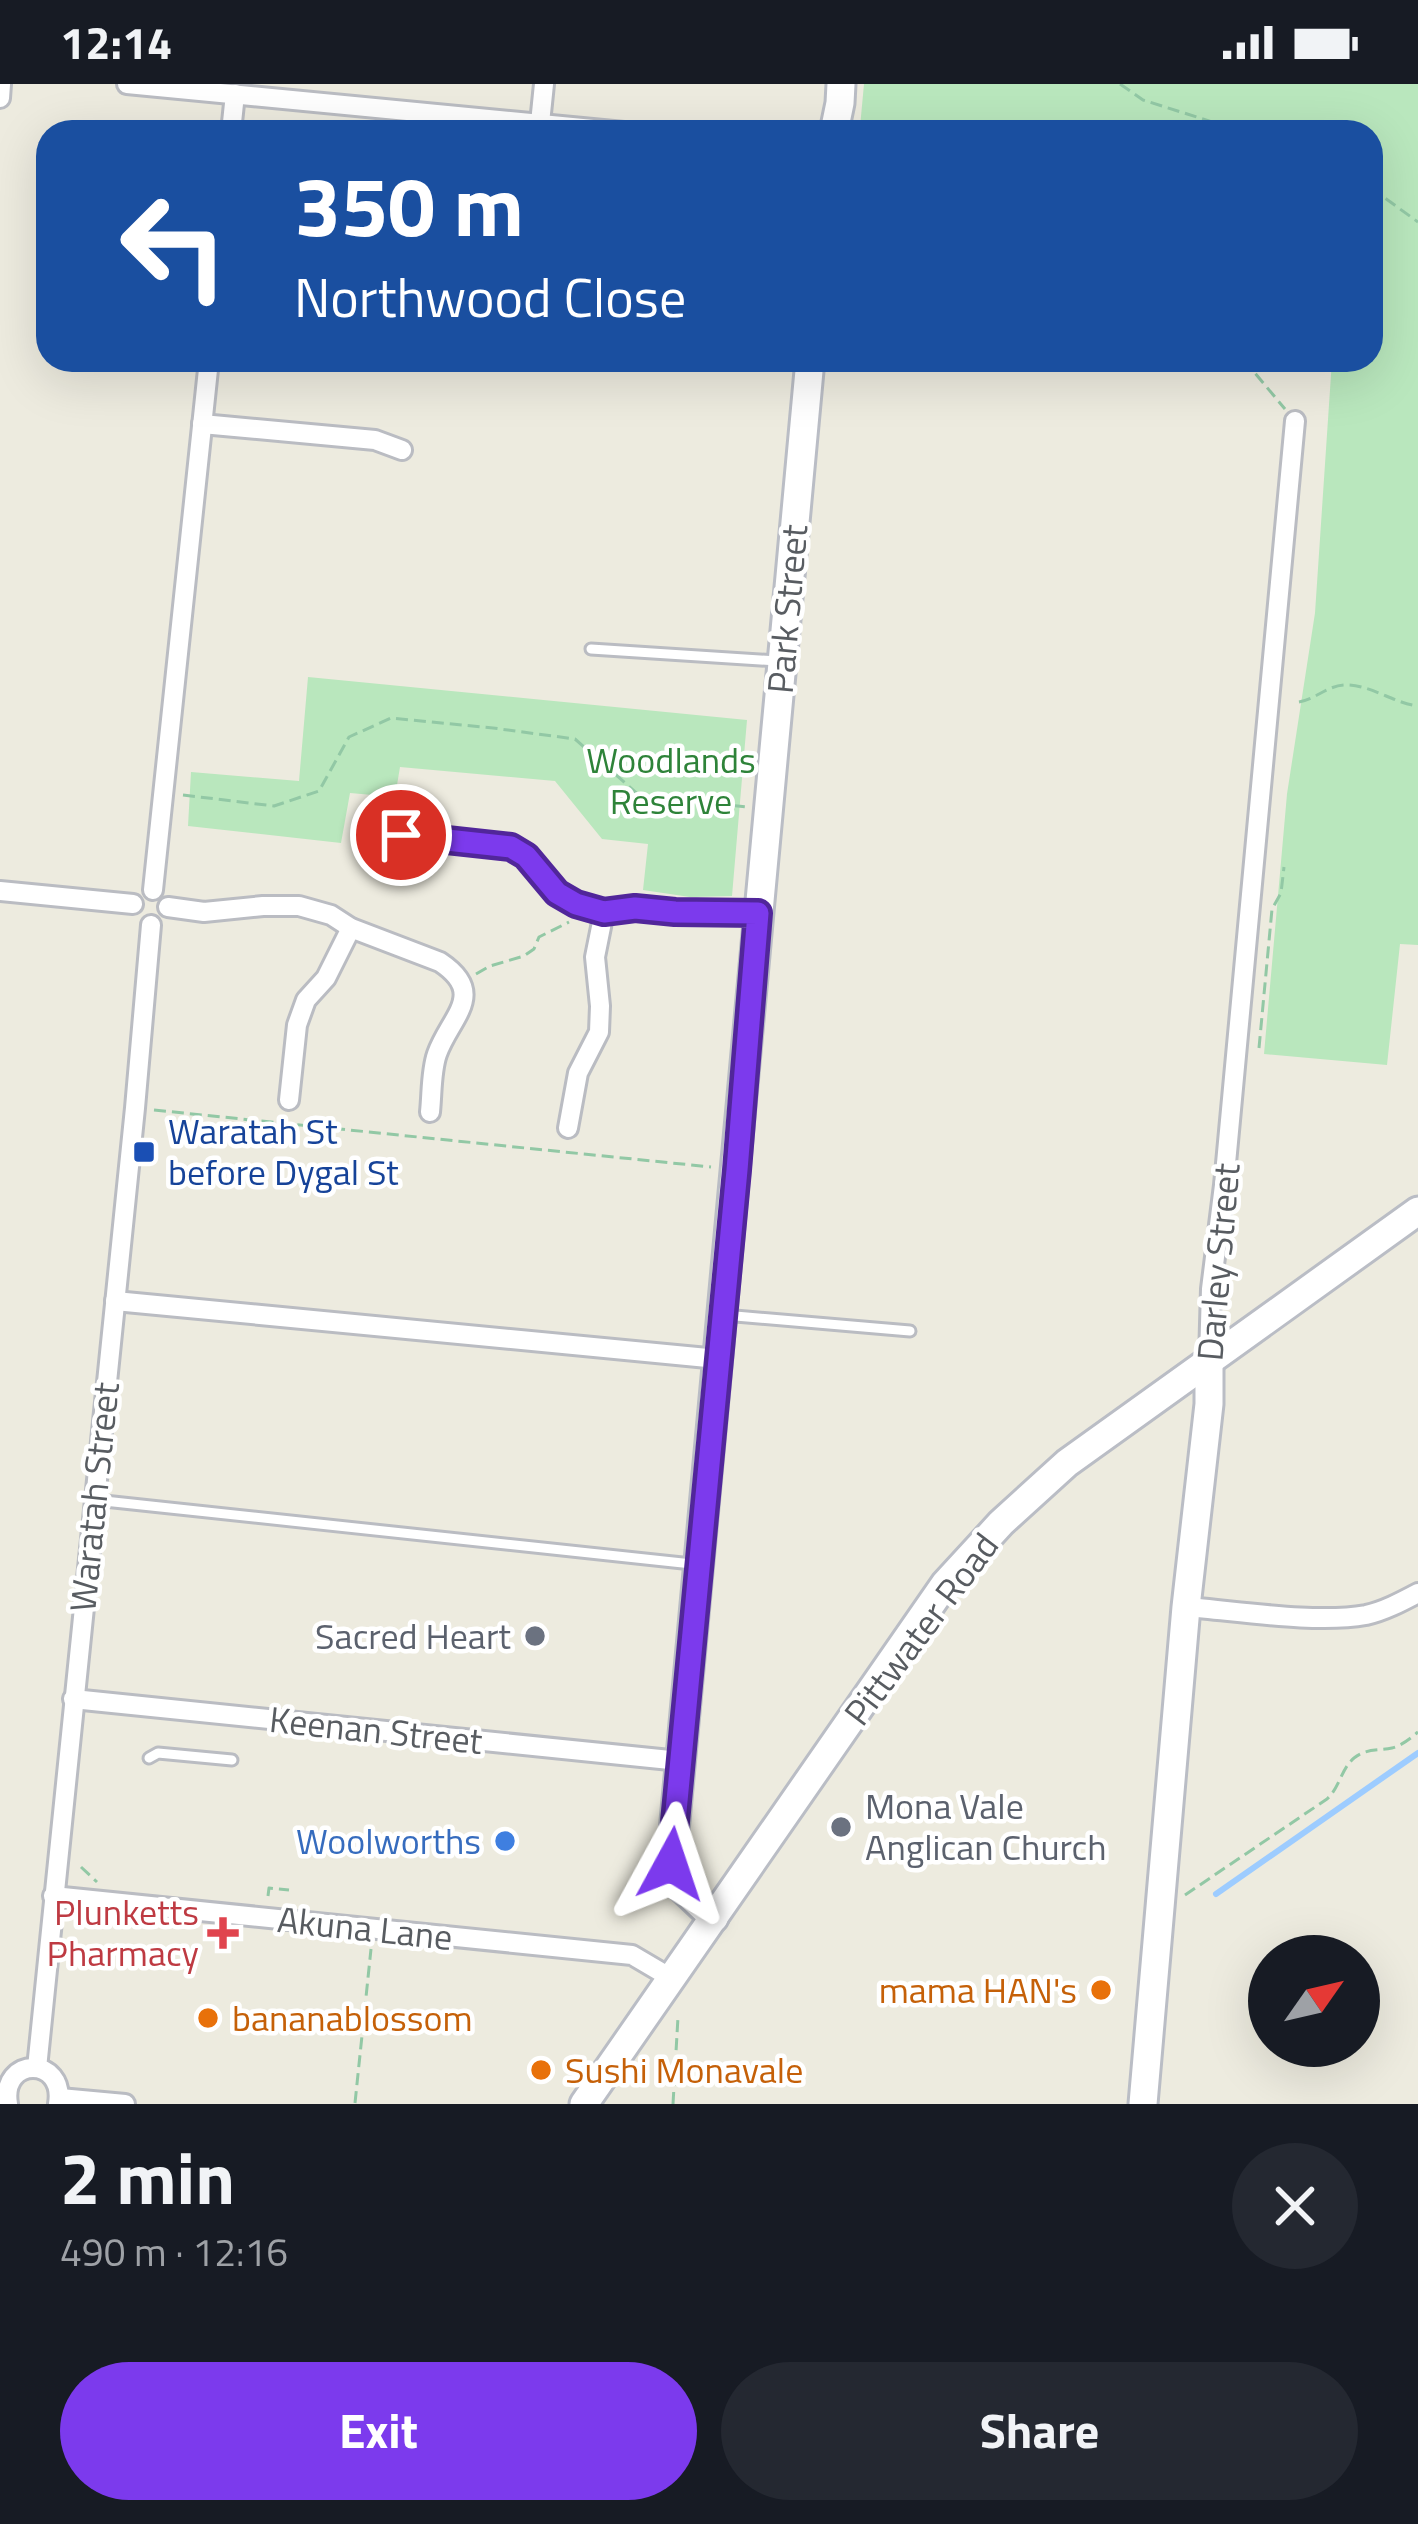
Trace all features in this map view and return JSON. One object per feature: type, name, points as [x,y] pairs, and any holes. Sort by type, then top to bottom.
[{"type":"main road","points":[[837,120],[841,84]]},
{"type":"main road","name":"Park Street","points":[[714,1918],[679,1885],[671,1864],[809,372]]},
{"type":"main road","name":"Pittwater Road","points":[[584,2104],[946,1584],[1001,1523],[1067,1463],[1418,1210]]},
{"type":"main road","name":"Darley Street","points":[[1143,2104],[1186,1607],[1209,1404],[1209,1359]]},
{"type":"street","points":[[0,98],[2,84]]},
{"type":"street","points":[[127,84],[508,120]]},
{"type":"street","points":[[540,120],[544,84]]},
{"type":"street","points":[[233,120],[235,94]]},
{"type":"street","points":[[153,890],[208,372]]},
{"type":"street","name":"Darley Street","points":[[1209,1359],[1211,1289],[1225,1185],[1295,421]]},
{"type":"street","points":[[202,424],[375,440],[402,451]]},
{"type":"street","points":[[401,835],[511,847],[526,856],[557,893],[604,912],[635,908],[758,913]]},
{"type":"street","points":[[153,890],[162,894],[168,907],[165,918],[151,925],[135,916],[133,904],[138,895],[153,890]]},
{"type":"street","points":[[0,891],[133,904]]},
{"type":"street","points":[[168,907],[204,912],[299,906],[332,915],[351,928],[440,962],[461,981],[464,999],[435,1059],[430,1112]]},
{"type":"street","points":[[568,1128],[578,1073],[599,1032],[595,957],[604,912]]},
{"type":"street","name":"Waratah Street","points":[[37,2068],[151,925]]},
{"type":"street","points":[[289,1100],[297,1025],[306,1000],[326,978],[351,928]]},
{"type":"street","points":[[115,1300],[718,1360]]},
{"type":"street","points":[[1186,1607],[1331,1618],[1366,1615],[1418,1593]]},
{"type":"street","name":"Keenan Street","points":[[73,1699],[680,1761]]},
{"type":"street","name":"Akuna Lane","points":[[53,1896],[632,1955],[671,1978]]},
{"type":"street","points":[[5,2095],[14,2076],[37,2068],[52,2075],[60,2090],[59,2101],[125,2104]]},
{"type":"lane","points":[[591,649],[783,662]]},
{"type":"lane","points":[[723,1314],[910,1331]]},
{"type":"lane","points":[[95,1500],[699,1565]]},
{"type":"lane","points":[[149,1757],[158,1753],[232,1760]]},
{"type":"path","points":[[1120,84],[1143,100],[1204,120]]},
{"type":"path","points":[[1383,197],[1418,222]]},
{"type":"path","points":[[1254,372],[1295,421]]},
{"type":"path","points":[[1299,702],[1348,685],[1418,706]]},
{"type":"path","points":[[183,795],[274,806],[319,790],[349,737],[391,718],[575,739],[640,796],[768,809]]},
{"type":"path","points":[[1259,1048],[1272,909],[1281,893],[1284,867]]},
{"type":"path","points":[[461,981],[524,956],[539,937],[571,920]]},
{"type":"path","points":[[151,1110],[737,1170]]},
{"type":"path","points":[[1184,1896],[1327,1798],[1349,1762],[1379,1748],[1392,1748],[1418,1732]]},
{"type":"path","points":[[81,1867],[101,1891]]},
{"type":"path","points":[[355,2103],[373,1929]]},
{"type":"path","points":[[673,2104],[678,2017]]},
{"type":"green space","points":[[864,84],[1418,84],[1418,945],[1400,944],[1387,1065],[1264,1054],[1287,794],[1315,613],[1331,372],[1383,372],[1383,120],[861,120]]},
{"type":"green space","name":"Woodlands Reserve","points":[[308,677],[747,720],[732,896],[690,897],[643,890],[648,844],[602,839],[555,781],[400,767],[395,797],[350,793],[341,843],[188,826],[191,772],[299,781]]},
{"type":"waterway","points":[[1216,1894],[1418,1753]]},
{"type":"place","name":"Waratah St before Dygal St","points":[[144,1152]]},
{"type":"place","name":"Sacred Heart","points":[[535,1636]]},
{"type":"place","name":"Mona Vale Anglican Church","points":[[841,1827]]},
{"type":"place","name":"Woolworths","points":[[505,1841]]},
{"type":"place","name":"Plunketts Pharmacy","points":[[223,1933]]},
{"type":"place","name":"mama HAN's","points":[[1101,1990]]},
{"type":"place","name":"bananablossom","points":[[208,2018]]},
{"type":"place","name":"Sushi Monavale","points":[[541,2070]]},
{"type":"route","points":[[401,835],[511,847],[526,856],[557,893],[604,912],[635,908],[758,913],[671,1864]]}]
